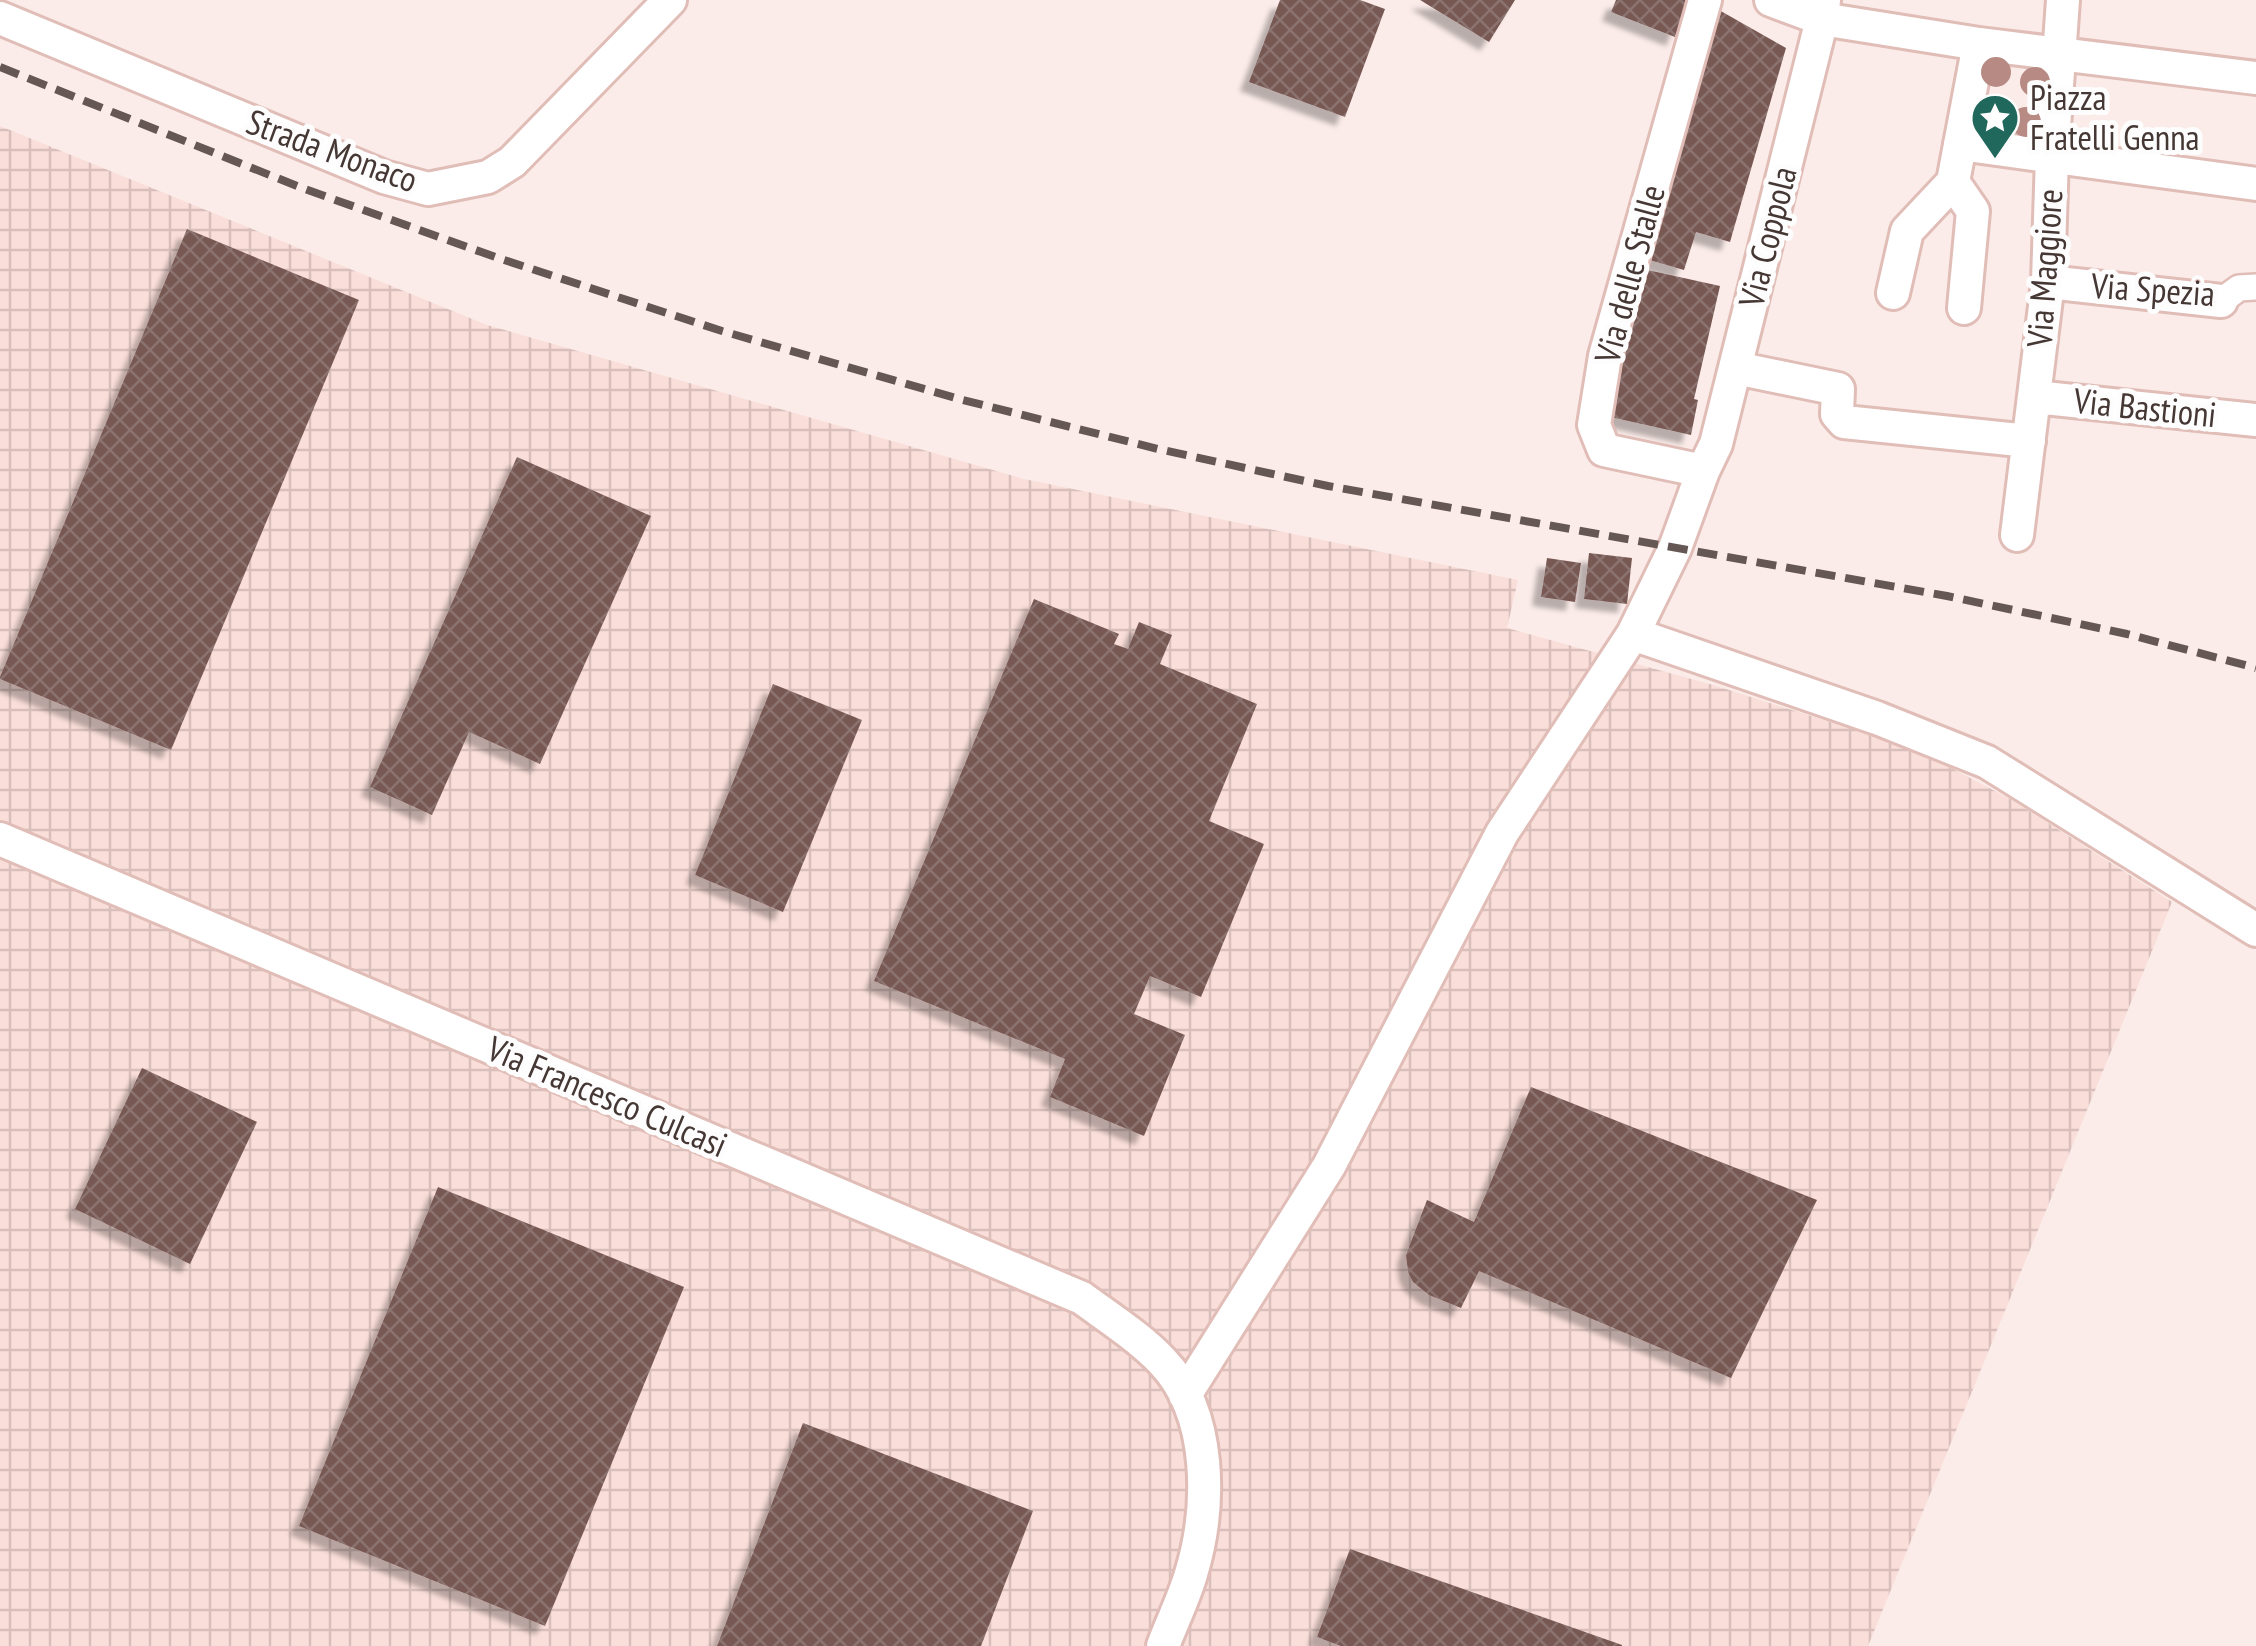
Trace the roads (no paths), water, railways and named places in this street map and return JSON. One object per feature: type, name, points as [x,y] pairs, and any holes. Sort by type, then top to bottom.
[{"type":"street","name":"Strada Monaco","points":[[0,18],[384,176],[428,188],[488,177],[512,162],[670,0]]},
{"type":"street","name":"Via delle Stalle","points":[[1703,471],[1604,450],[1594,425],[1605,356],[1705,0]]},
{"type":"street","points":[[1771,0],[1971,42],[2256,78]]},
{"type":"street","name":"Via Maggiore","points":[[2016,535],[2048,282],[2052,156],[2068,55],[2063,0]]},
{"type":"street","name":"Via Coppola","points":[[1186,1395],[1329,1166],[1502,833],[1633,634],[1675,548],[1716,444],[1823,9]]},
{"type":"street","points":[[1893,293],[1907,230],[1953,182],[1971,42]]},
{"type":"street","points":[[1960,144],[2256,184]]},
{"type":"street","points":[[1953,182],[1973,210],[1964,308]]},
{"type":"street","name":"Via Spezia","points":[[2048,282],[2221,301],[2239,288],[2256,287]]},
{"type":"street","points":[[1736,368],[1838,390],[1837,414],[1844,422],[2029,440]]},
{"type":"street","name":"Via Bastioni","points":[[2035,397],[2256,420]]},
{"type":"street","points":[[1633,634],[1877,718],[1987,762],[2256,930]]},
{"type":"street","name":"Via Francesco Culcasi","points":[[0,839],[1082,1298],[1163,1362],[1186,1395]]},
{"type":"street","points":[[1163,1646],[1192,1574],[1205,1504],[1201,1442],[1186,1395]]},
{"type":"railway","points":[[0,67],[302,188],[498,258],[722,331],[959,399],[1328,486],[1947,596],[2127,634],[2256,668]]},
{"type":"place","name":"Piazza Fratelli Genna","points":[[1995,160]]}]
